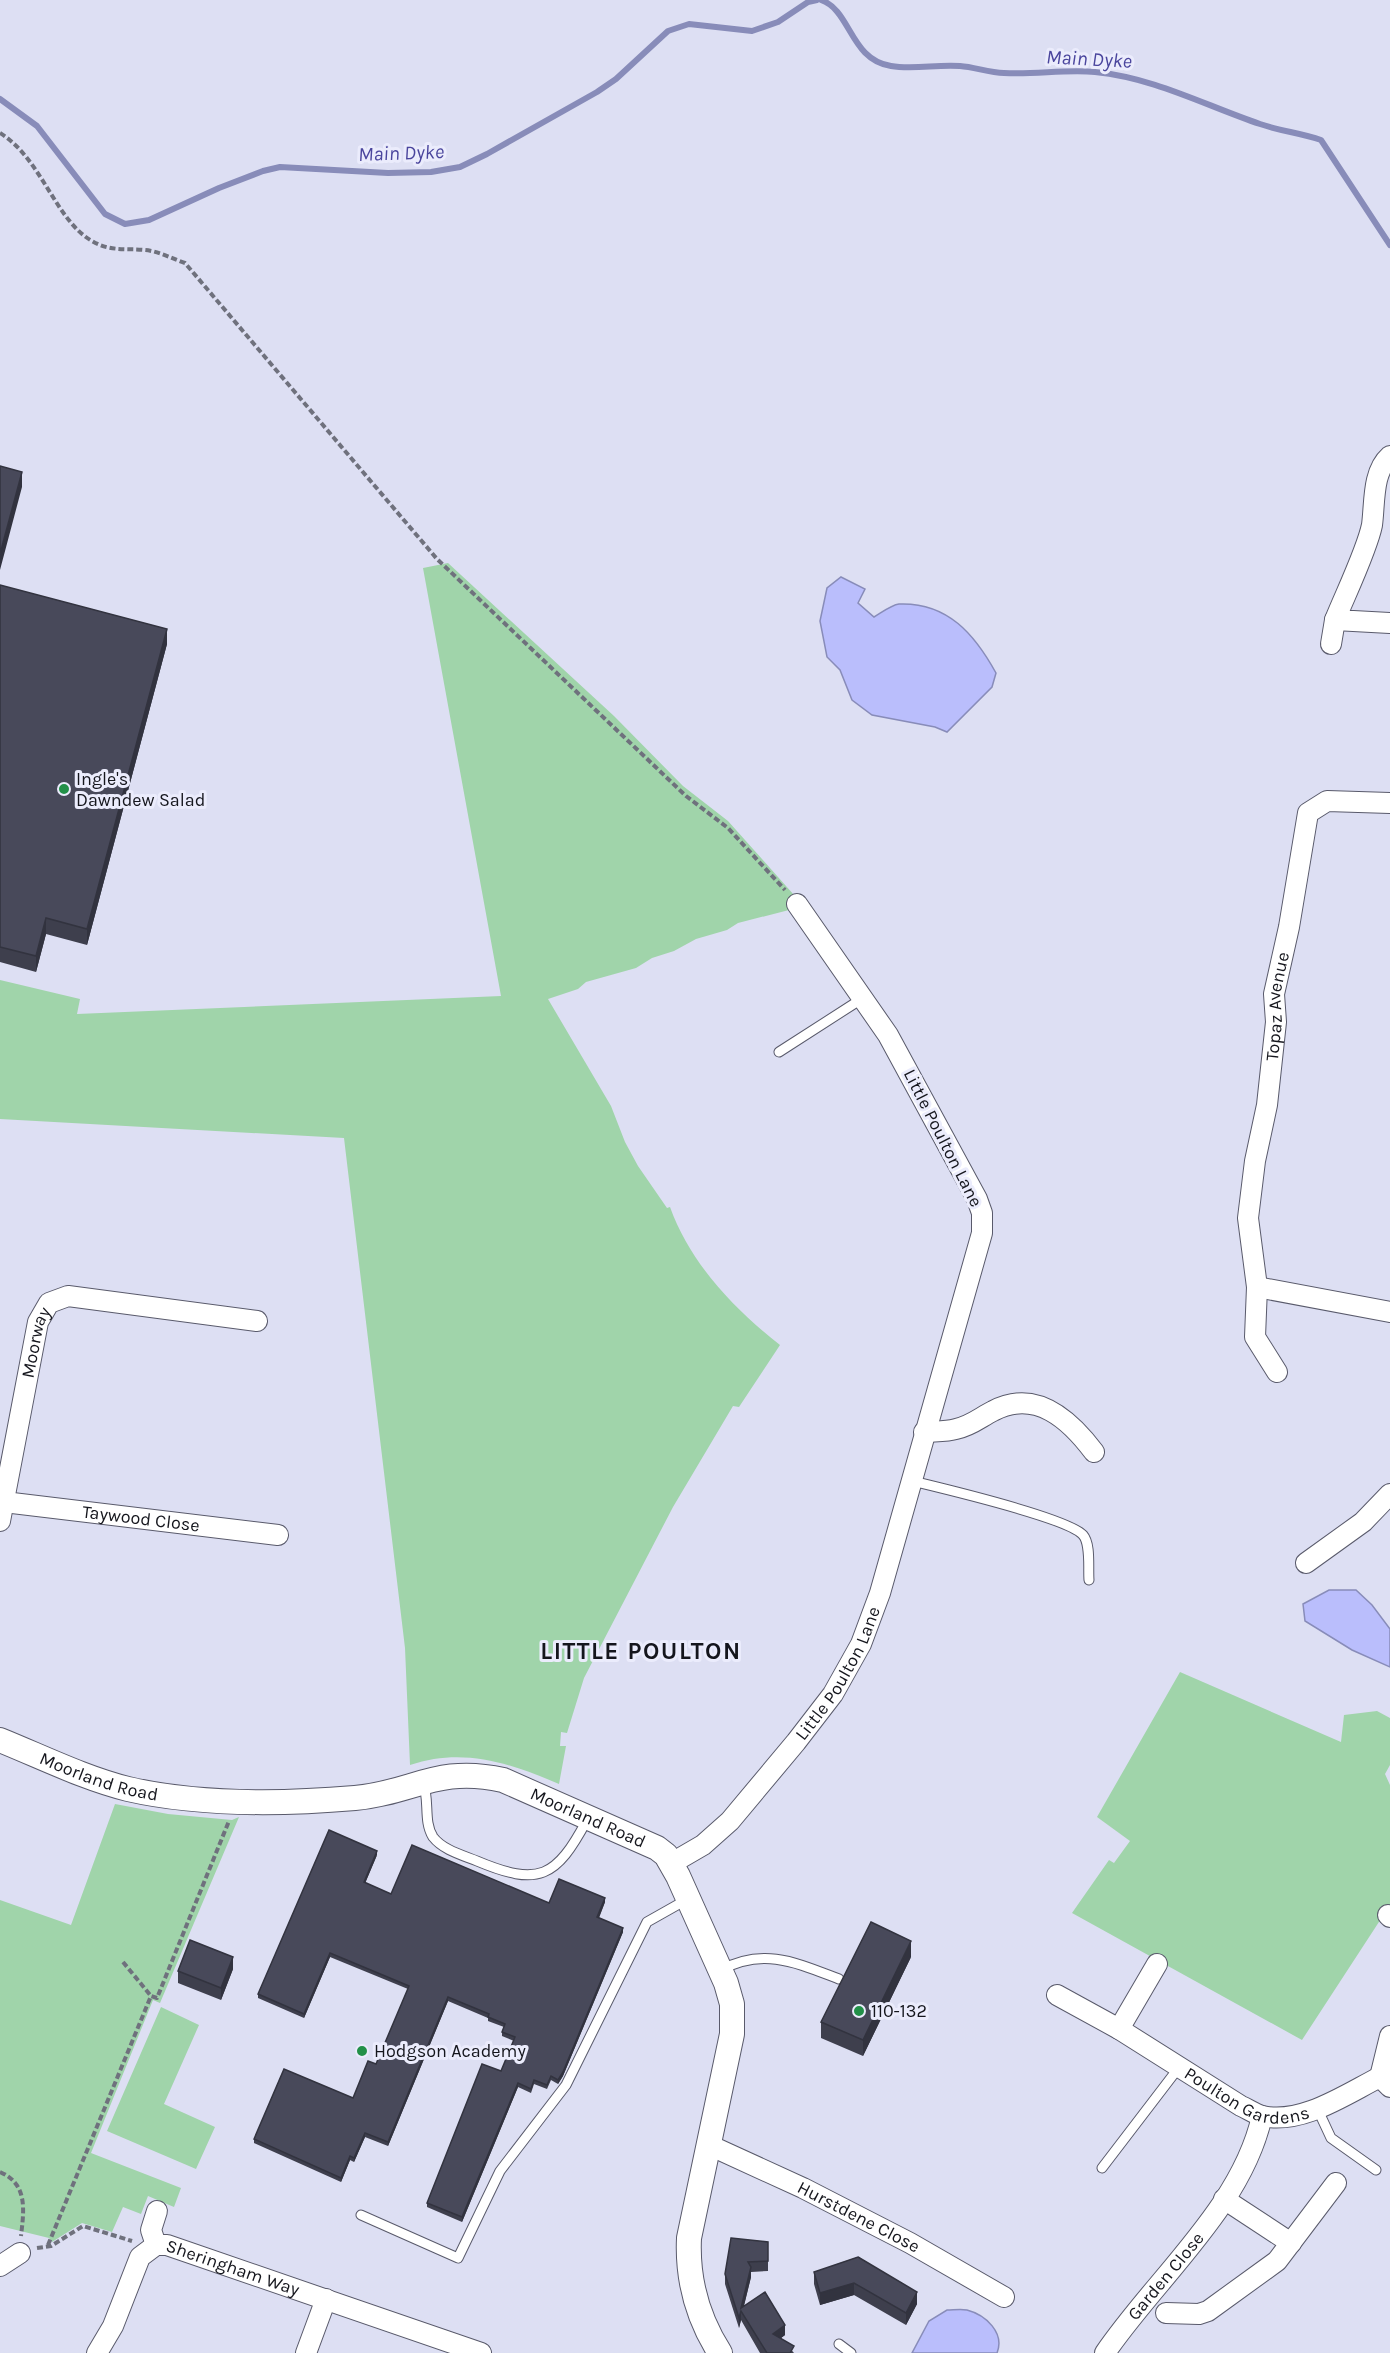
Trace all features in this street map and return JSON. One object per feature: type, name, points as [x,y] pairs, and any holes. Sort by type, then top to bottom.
[{"type":"street","points":[[1331,644],[1335,620],[1371,527],[1374,496],[1383,462],[1390,456]]},
{"type":"street","points":[[1335,620],[1390,623]]},
{"type":"street","name":"Topaz Avenue","points":[[1277,1372],[1255,1337],[1257,1287],[1248,1218],[1255,1161],[1267,1105],[1276,1022],[1274,994],[1289,927],[1308,813],[1327,801],[1390,803]]},
{"type":"street","name":"Little Poulton Lane","points":[[672,1863],[703,1845],[730,1821],[833,1694],[861,1644],[912,1481],[982,1233],[982,1213],[912,1077],[863,998],[797,904]]},
{"type":"street","points":[[1257,1287],[1390,1312]]},
{"type":"street","name":"Moorway","points":[[0,1521],[38,1322],[44,1308],[53,1300],[68,1296],[257,1322]]},
{"type":"street","points":[[924,1432],[956,1430],[980,1421],[992,1411],[1009,1404],[1028,1402],[1048,1408],[1070,1423],[1094,1452]]},
{"type":"street","points":[[1306,1563],[1363,1522],[1390,1494]]},
{"type":"street","name":"Taywood Close","points":[[4,1502],[278,1535]]},
{"type":"street","name":"Moorland Road","points":[[0,1740],[86,1776],[128,1789],[175,1797],[237,1800],[361,1798],[423,1780],[467,1774],[502,1780],[657,1848],[672,1863],[721,1970],[730,1993],[734,2019],[710,2145],[689,2238],[688,2258],[697,2303],[710,2338],[720,2353]]},
{"type":"street","points":[[1119,2029],[1156,1964]]},
{"type":"street","name":"Poulton Gardens","points":[[1057,1995],[1119,2029],[1241,2106],[1262,2116],[1299,2114],[1385,2082]]},
{"type":"street","points":[[1385,2082],[1390,2036]]},
{"type":"street","name":"Garden Close","points":[[1105,2353],[1224,2199],[1253,2151],[1262,2116]]},
{"type":"street","name":"Hurstdene Close","points":[[710,2145],[803,2188],[1004,2297]]},
{"type":"street","name":"Garden Close","points":[[1166,2313],[1199,2314],[1208,2311],[1277,2261],[1336,2183]]},
{"type":"street","points":[[1224,2199],[1291,2243]]},
{"type":"street","points":[[151,2247],[151,2230],[158,2211]]},
{"type":"street","name":"Sheringham Way","points":[[98,2353],[113,2326],[140,2257],[151,2247],[167,2245],[481,2353]]},
{"type":"street","points":[[0,2266],[20,2253]]},
{"type":"street","points":[[306,2353],[326,2299]]},
{"type":"lane","points":[[779,1052],[863,998]]},
{"type":"lane","points":[[912,1481],[1025,1511],[1076,1530],[1086,1540],[1089,1580]]},
{"type":"lane","points":[[423,1780],[429,1804],[427,1817],[429,1828],[434,1838],[452,1851],[508,1874],[541,1875],[552,1869],[576,1841],[588,1819]]},
{"type":"lane","points":[[361,2215],[458,2259],[500,2171],[570,2077],[647,1922],[688,1899]]},
{"type":"lane","points":[[721,1970],[737,1962],[776,1958],[839,1979]]},
{"type":"lane","points":[[1102,2168],[1180,2067]]},
{"type":"lane","points":[[1317,2108],[1331,2138],[1376,2170]]},
{"type":"lane","points":[[839,2344],[851,2353]]},
{"type":"path","points":[[0,133],[27,155],[68,218],[90,240],[116,251],[147,250],[185,263],[437,559],[686,796],[728,828],[797,904]]},
{"type":"path","points":[[123,1962],[151,1996],[157,1998],[237,1800]]},
{"type":"path","points":[[48,2245],[151,1996]]},
{"type":"path","points":[[0,2172],[16,2182],[21,2192],[24,2208],[20,2253],[48,2245],[83,2226],[151,2247]]},
{"type":"green space","points":[[448,563],[614,716],[683,786],[728,821],[794,895],[789,910],[738,923],[727,930],[696,939],[674,951],[652,958],[636,968],[586,982],[578,989],[548,999],[611,1106],[625,1142],[638,1166],[667,1208],[670,1207],[679,1228],[701,1266],[746,1316],[780,1345],[739,1407],[733,1406],[673,1507],[584,1678],[567,1733],[561,1732],[560,1746],[566,1746],[559,1784],[504,1764],[486,1760],[449,1757],[410,1765],[405,1648],[344,1138],[0,1119],[0,980],[80,999],[77,1014],[501,996],[423,568]]},
{"type":"green space","points":[[1180,1672],[1341,1742],[1344,1715],[1377,1711],[1390,1718],[1390,1765],[1385,1774],[1390,1785],[1390,1905],[1302,2040],[1072,1913],[1109,1860],[1114,1863],[1130,1841],[1097,1817]]},
{"type":"green space","points":[[115,1804],[168,1814],[232,1820],[239,1817],[160,2003],[153,2000],[91,2153],[181,2188],[174,2207],[148,2196],[141,2214],[123,2207],[112,2232],[82,2223],[52,2242],[49,2238],[0,2226],[0,1900],[71,1925]]},
{"type":"green space","points":[[161,2007],[199,2025],[164,2104],[215,2127],[196,2169],[107,2131]]},
{"type":"water","points":[[841,577],[865,589],[858,603],[874,617],[889,607],[899,604],[932,609],[958,624],[969,634],[988,659],[996,673],[992,687],[947,732],[935,727],[872,715],[852,700],[840,670],[827,657],[820,621],[827,588]]},
{"type":"water","points":[[1329,1590],[1356,1590],[1372,1605],[1390,1629],[1390,1667],[1352,1650],[1305,1621],[1303,1604]]},
{"type":"water","points":[[947,2310],[967,2310],[987,2321],[996,2332],[999,2346],[997,2353],[912,2353],[929,2321]]},
{"type":"building","points":[[0,466],[22,472],[0,554]]},
{"type":"building","name":"Ingle's Dawndew Salad","points":[[0,585],[167,629],[87,929],[46,918],[36,956],[0,947]]},
{"type":"building","points":[[329,1830],[377,1851],[364,1882],[391,1894],[412,1845],[549,1903],[559,1879],[605,1898],[597,1917],[623,1928],[563,2072],[558,2080],[551,2076],[547,2085],[534,2080],[531,2089],[518,2083],[462,2217],[427,2203],[482,2064],[501,2071],[515,2037],[502,2032],[505,2024],[488,2017],[489,2014],[448,1997],[388,2142],[365,2133],[354,2158],[350,2156],[341,2178],[254,2139],[284,2069],[353,2098],[368,2061],[376,2064],[409,1986],[330,1953],[304,2014],[258,1994]]},
{"type":"building","name":"110-132","points":[[871,1922],[911,1941],[863,2040],[821,2022]]},
{"type":"building","points":[[190,1940],[233,1957],[221,1988],[178,1971]]},
{"type":"building","points":[[731,2238],[768,2242],[768,2261],[748,2262],[751,2267],[741,2308],[765,2292],[785,2325],[773,2334],[794,2346],[790,2353],[767,2353],[741,2311],[739,2318],[725,2274]]},
{"type":"building","points":[[858,2257],[917,2292],[906,2313],[854,2283],[820,2293],[814,2272]]},
{"type":"waterway","name":"Main Dyke","points":[[0,99],[37,126],[105,214],[125,224],[149,220],[219,188],[280,167],[388,173],[431,172],[460,167],[597,92],[616,79],[668,31],[689,24],[752,31],[778,22],[808,2],[817,0]]},
{"type":"waterway","name":"Main Dyke","points":[[821,0],[831,5],[839,14],[867,55],[877,62],[891,66],[951,66],[998,73],[1084,71],[1117,75],[1159,86],[1239,117],[1321,140],[1390,245]]},
{"type":"place","name":"Ingle's Dawndew Salad","points":[[64,789]]},
{"type":"place","name":"110-132","points":[[859,2011]]},
{"type":"place","name":"Hodgson Academy","points":[[362,2051]]},
{"type":"district","name":"LITTLE POULTON","points":[[641,1651]]}]
